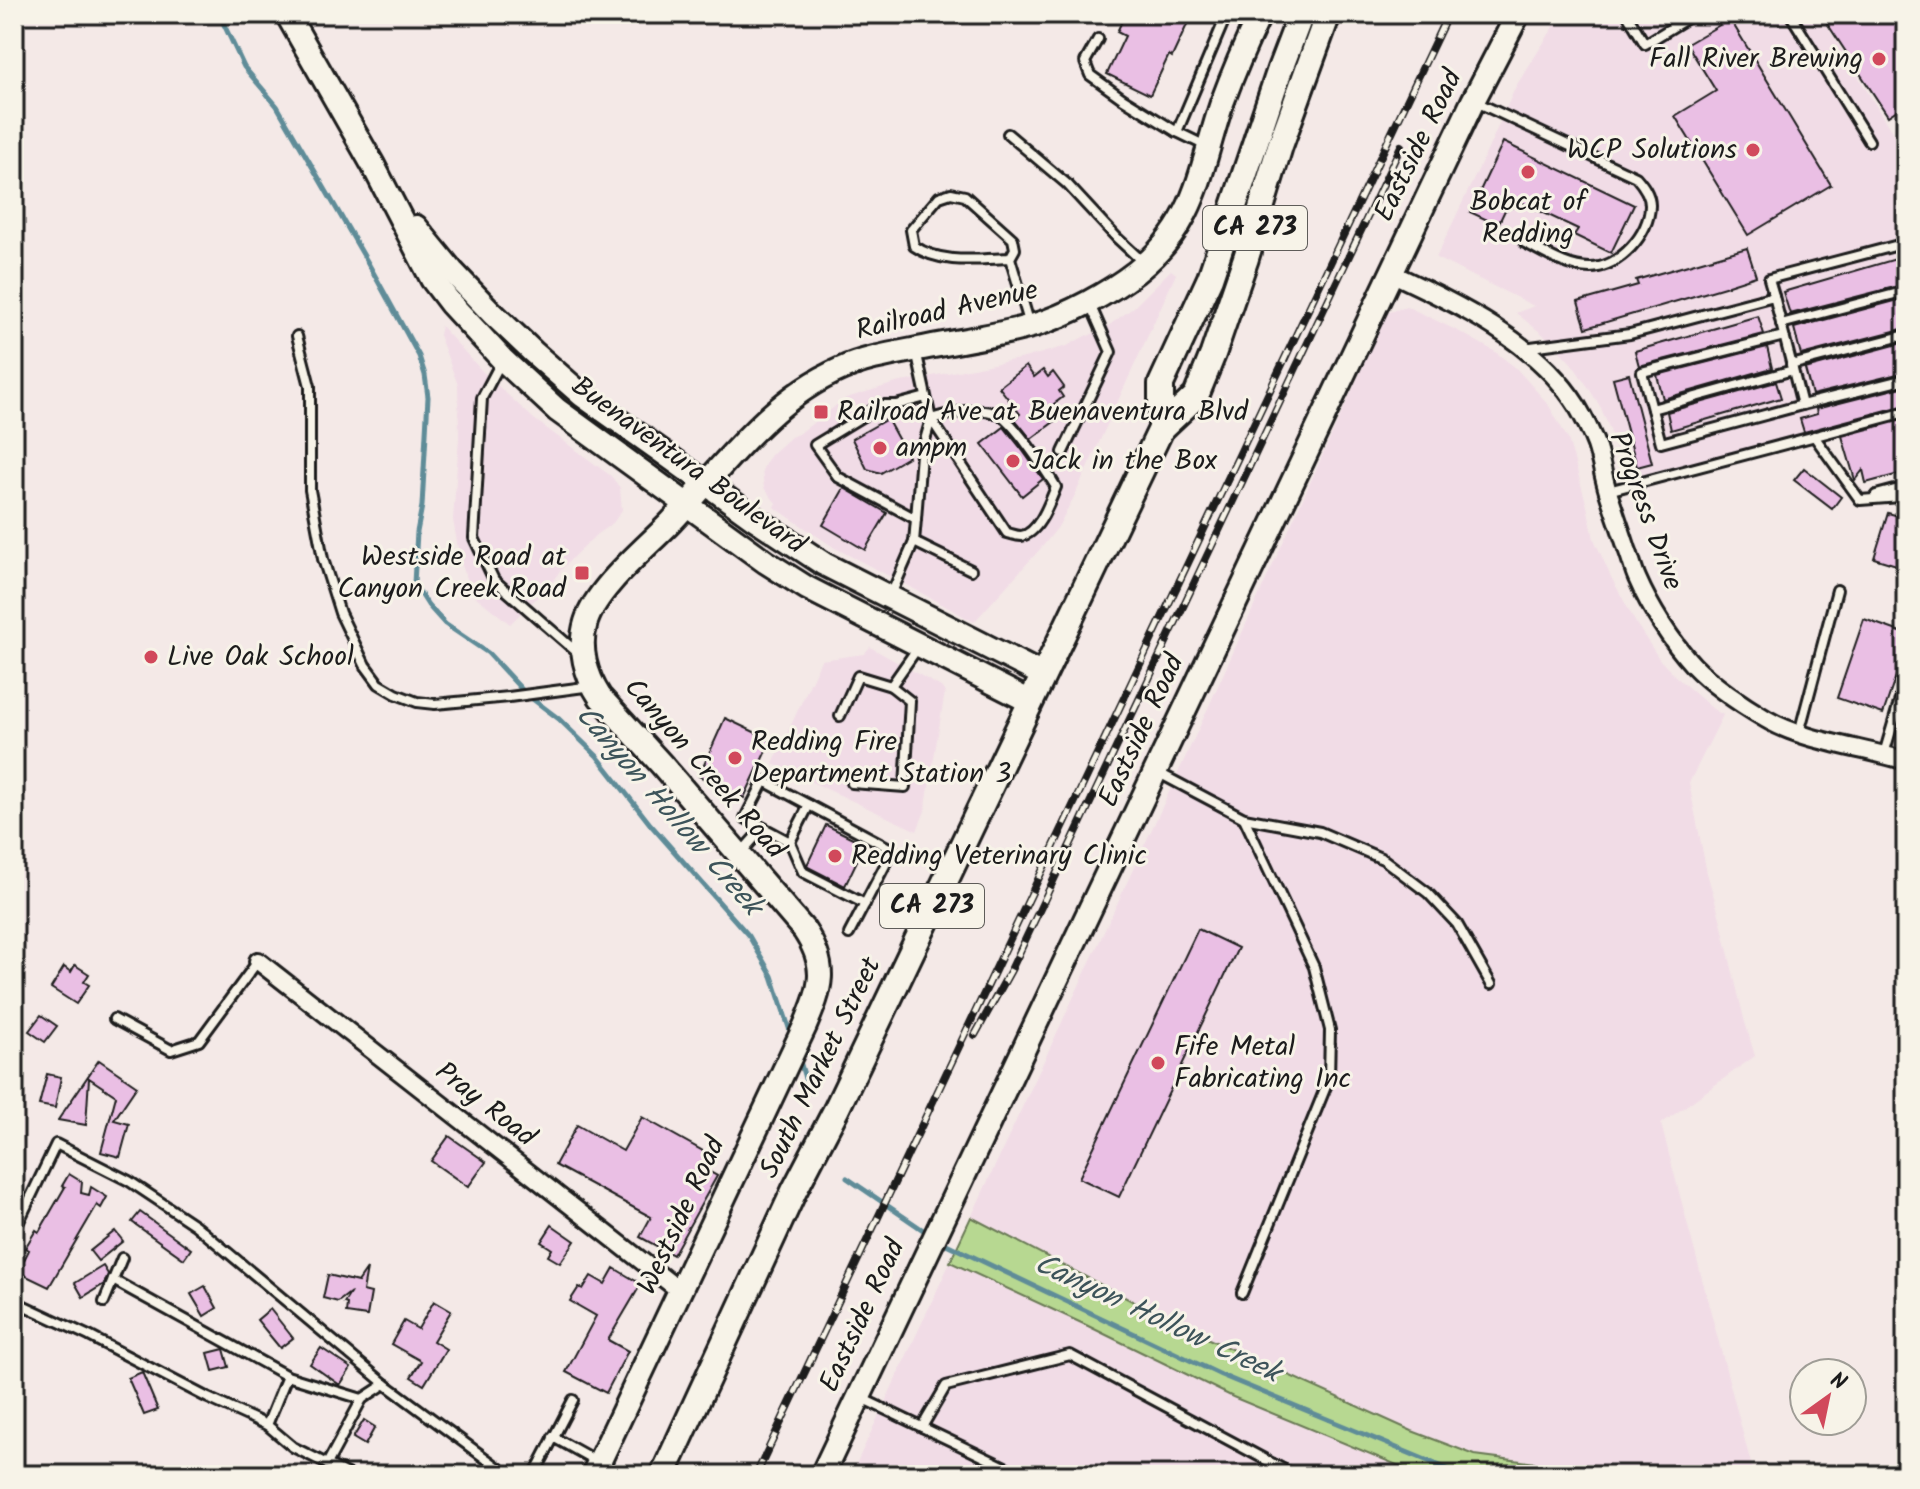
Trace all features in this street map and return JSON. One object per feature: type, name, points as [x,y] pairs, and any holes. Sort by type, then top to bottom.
[{"type":"main road","name":"South Market Street","points":[[1161,429],[1161,384],[1210,278],[1301,14]]},
{"type":"main road","name":"South Market Street","points":[[663,1475],[794,1191],[836,1110],[1161,429],[1196,396],[1328,14]]},
{"type":"street","name":"Buenaventura Boulevard","points":[[287,14],[388,192],[432,279],[502,359],[567,418],[766,562],[807,588],[1029,701]]},
{"type":"street","name":"Eastside Road","points":[[822,1475],[1391,273],[1518,14]]},
{"type":"street","name":"Railroad Avenue","points":[[706,483],[772,415],[813,383],[856,363],[1030,326],[1089,302],[1114,288],[1145,264],[1181,223],[1193,199],[1222,103],[1256,21]]},
{"type":"street","name":"Buenaventura Boulevard","points":[[388,192],[452,271],[533,352],[582,395],[824,564],[1043,675]]},
{"type":"street","name":"Progress Drive","points":[[1391,273],[1462,308],[1523,348],[1555,378],[1578,407],[1596,445],[1607,491],[1635,575],[1659,620],[1693,665],[1714,684],[1767,719],[1799,733],[1906,761]]},
{"type":"street","name":"Canyon Creek Road","points":[[706,483],[600,597],[586,624],[584,658],[592,686],[600,697],[809,937],[817,951],[820,981]]},
{"type":"street","name":"Pray Road","points":[[258,961],[680,1291]]},
{"type":"street","name":"Westside Road","points":[[596,1469],[805,1026],[817,998],[820,981]]},
{"type":"lane","points":[[1627,14],[1645,44],[1694,14]]},
{"type":"lane","points":[[1790,14],[1869,141]]},
{"type":"lane","points":[[1177,132],[1224,21],[1230,17],[1256,21]]},
{"type":"lane","points":[[1098,39],[1085,62],[1090,75],[1177,132],[1210,148]]},
{"type":"lane","points":[[1473,101],[1636,177],[1645,187],[1650,204],[1645,227],[1636,242],[1607,266],[1572,266],[1525,243]]},
{"type":"lane","points":[[1008,134],[1067,184],[1145,264]]},
{"type":"lane","points":[[1010,258],[958,260],[926,254],[914,246],[911,230],[939,197],[951,193],[965,196],[1013,239],[1015,249],[1010,258],[1030,326]]},
{"type":"lane","points":[[1802,405],[1769,279],[1906,243]]},
{"type":"lane","points":[[1781,324],[1906,291]]},
{"type":"lane","points":[[1523,348],[1630,334],[1774,296]]},
{"type":"lane","points":[[1063,452],[1111,352],[1089,302]]},
{"type":"lane","points":[[1652,409],[1906,335]]},
{"type":"lane","points":[[297,336],[310,386],[310,490],[323,559],[340,613],[365,665],[379,684],[417,702],[435,704],[592,686]]},
{"type":"lane","points":[[1784,336],[1642,372],[1661,443],[1906,379]]},
{"type":"lane","points":[[915,350],[931,419],[1007,533],[1021,536],[1031,532],[1040,521],[1056,487],[1012,425],[1001,414],[964,410],[931,419]]},
{"type":"lane","points":[[502,359],[482,398],[474,538],[494,580],[584,658]]},
{"type":"lane","points":[[916,519],[838,477],[815,445],[881,405],[896,405],[926,397]]},
{"type":"lane","points":[[1607,491],[1906,412]]},
{"type":"lane","points":[[890,597],[914,542],[921,454],[931,419]]},
{"type":"lane","points":[[1814,436],[1860,500]]},
{"type":"lane","points":[[1860,500],[1906,487]]},
{"type":"lane","points":[[1860,500],[1906,498]]},
{"type":"lane","points":[[914,542],[971,570]]},
{"type":"lane","points":[[1799,733],[1837,590]]},
{"type":"lane","points":[[891,686],[919,645]]},
{"type":"lane","points":[[840,716],[858,676],[891,686],[910,701],[905,787],[852,783]]},
{"type":"lane","points":[[1884,754],[1906,679]]},
{"type":"lane","points":[[1156,772],[1244,818],[1320,832],[1383,859],[1428,893],[1457,924],[1491,984]]},
{"type":"lane","points":[[849,934],[865,904],[893,850],[764,781],[745,818],[790,842],[803,872],[865,904]]},
{"type":"lane","points":[[790,842],[809,805]]},
{"type":"lane","points":[[1242,1293],[1329,1079],[1330,1030],[1314,967],[1244,818]]},
{"type":"lane","points":[[739,854],[763,828]]},
{"type":"lane","points":[[114,1019],[171,1050],[199,1041],[258,961]]},
{"type":"lane","points":[[14,1232],[56,1144],[129,1181],[195,1225],[385,1384],[508,1475]]},
{"type":"lane","points":[[104,1302],[122,1258]]},
{"type":"lane","points":[[113,1280],[287,1376],[362,1399]]},
{"type":"lane","points":[[14,1301],[267,1425],[293,1447],[349,1475]]},
{"type":"lane","points":[[922,1427],[946,1386],[1070,1355],[1294,1475]]},
{"type":"lane","points":[[267,1425],[287,1376]]},
{"type":"lane","points":[[327,1464],[362,1399],[385,1384]]},
{"type":"lane","points":[[859,1396],[1022,1475]]},
{"type":"lane","points":[[534,1475],[573,1400]]},
{"type":"lane","points":[[553,1437],[596,1469]]},
{"type":"shaded area","points":[[1562,14],[1820,14],[1906,155],[1906,407],[1625,479],[1610,430],[1588,387],[1550,340],[1516,313],[1534,306],[1436,258],[1516,86]]},
{"type":"shaded area","points":[[1171,270],[1176,274],[1058,527],[974,622],[835,548],[774,507],[776,503],[764,488],[762,471],[766,462],[791,437],[846,398],[896,383],[1024,358],[1067,346],[1108,326],[1133,308]]},
{"type":"shaded area","points":[[1406,306],[1494,351],[1516,368],[1548,404],[1568,439],[1594,539],[1637,625],[1674,675],[1723,715],[1689,783],[1707,873],[1755,1056],[1661,1124],[1754,1475],[851,1475],[1198,730],[1387,313]]},
{"type":"shaded area","points":[[441,326],[483,372],[534,419],[611,476],[620,488],[622,510],[613,523],[576,554],[510,624],[475,596],[460,559],[453,520],[459,438],[458,385],[439,335]]},
{"type":"shaded area","points":[[870,647],[945,692],[925,811],[917,831],[773,764],[821,660],[864,654]]},
{"type":"green space","points":[[971,1217],[1180,1326],[1412,1431],[1475,1455],[1608,1475],[1421,1475],[1233,1397],[950,1262]]},
{"type":"building","points":[[1125,14],[1192,14],[1150,95],[1107,74],[1125,36],[1117,32]]},
{"type":"building","name":"Fall River Brewing","points":[[1821,14],[1906,14],[1906,104],[1888,116]]},
{"type":"building","name":"WCP Solutions","points":[[1730,19],[1831,185],[1748,235],[1675,116],[1716,91],[1687,44]]},
{"type":"building","name":"Bobcat of Redding","points":[[1503,142],[1634,205],[1611,253],[1574,235],[1578,229],[1523,203],[1505,210],[1498,225],[1470,212]]},
{"type":"building","points":[[1747,248],[1756,276],[1586,328],[1578,302],[1638,285],[1636,280]]},
{"type":"building","points":[[1906,256],[1906,284],[1790,314],[1783,292]]},
{"type":"building","points":[[1906,298],[1906,328],[1801,355],[1794,328]]},
{"type":"building","points":[[1758,316],[1764,334],[1639,366],[1635,351]]},
{"type":"building","points":[[1906,342],[1906,372],[1812,395],[1805,369]]},
{"type":"building","points":[[1767,347],[1772,368],[1663,399],[1657,375]]},
{"type":"building","points":[[1026,366],[1034,377],[1043,370],[1048,377],[1053,372],[1064,387],[1059,391],[1063,397],[1054,404],[1063,415],[1031,439],[1015,419],[1020,414],[999,387]]},
{"type":"building","points":[[1629,374],[1652,463],[1637,467],[1613,378]]},
{"type":"building","points":[[1776,382],[1781,398],[1671,430],[1667,412]]},
{"type":"building","points":[[1906,386],[1906,405],[1804,432],[1800,419],[1817,414],[1816,409]]},
{"type":"building","name":"ampm","points":[[887,419],[908,457],[881,473],[867,469],[852,439]]},
{"type":"building","points":[[1906,419],[1906,472],[1866,483],[1863,470],[1855,480],[1842,436]]},
{"type":"building","name":"Jack in the Box","points":[[1004,427],[1043,479],[1022,496],[982,444]]},
{"type":"building","points":[[1804,468],[1841,497],[1832,509],[1794,480]]},
{"type":"building","name":"ampm","points":[[844,488],[887,513],[865,550],[823,525]]},
{"type":"building","points":[[1888,513],[1906,518],[1906,568],[1874,558]]},
{"type":"building","points":[[1864,619],[1906,634],[1906,647],[1883,714],[1837,698]]},
{"type":"building","name":"Redding Fire Department Station 3","points":[[725,718],[771,740],[744,798],[699,776]]},
{"type":"building","name":"Redding Veterinary Clinic","points":[[826,825],[865,844],[845,886],[807,865]]},
{"type":"building","name":"Fife Metal Fabricating Inc","points":[[1198,929],[1238,948],[1119,1197],[1079,1178]]},
{"type":"building","points":[[75,965],[89,974],[84,982],[89,985],[76,1004],[51,988],[64,967],[71,972]]},
{"type":"building","points":[[41,1015],[57,1026],[45,1042],[29,1031]]},
{"type":"building","points":[[99,1060],[137,1086],[114,1120],[129,1124],[120,1157],[101,1152],[116,1096],[89,1078],[86,1125],[58,1120]]},
{"type":"building","points":[[47,1074],[61,1077],[55,1108],[39,1105]]},
{"type":"building","points":[[642,1117],[710,1155],[703,1168],[717,1176],[673,1255],[640,1237],[651,1217],[555,1165],[577,1125],[623,1151]]},
{"type":"building","points":[[449,1136],[486,1162],[468,1187],[431,1161]]},
{"type":"building","points":[[69,1174],[82,1182],[81,1193],[89,1195],[91,1187],[107,1197],[101,1208],[97,1205],[49,1287],[18,1272],[29,1250],[25,1248],[36,1230],[39,1232],[65,1187],[62,1186]]},
{"type":"building","points":[[140,1212],[191,1249],[184,1259],[132,1222]]},
{"type":"building","points":[[552,1225],[575,1241],[560,1263],[548,1256],[552,1249],[541,1242]]},
{"type":"building","points":[[115,1231],[123,1241],[98,1261],[90,1251]]},
{"type":"building","points":[[103,1266],[108,1274],[104,1284],[83,1297],[75,1283]]},
{"type":"building","points":[[614,1268],[641,1284],[608,1340],[628,1351],[606,1393],[566,1372],[596,1316],[570,1301],[591,1276],[605,1284]]},
{"type":"building","points":[[367,1269],[363,1291],[371,1293],[367,1316],[346,1313],[347,1304],[344,1303],[351,1292],[338,1302],[323,1298],[328,1275],[358,1282]]},
{"type":"building","points":[[205,1286],[217,1308],[204,1316],[191,1294]]},
{"type":"building","points":[[434,1301],[451,1311],[433,1341],[446,1349],[424,1385],[411,1377],[421,1361],[391,1344],[404,1321],[418,1329]]},
{"type":"building","points":[[270,1309],[293,1338],[280,1348],[257,1320]]},
{"type":"building","points":[[321,1348],[351,1368],[340,1385],[310,1364]]},
{"type":"building","points":[[224,1349],[229,1367],[213,1371],[208,1353]]},
{"type":"building","points":[[142,1372],[158,1410],[144,1415],[128,1378]]},
{"type":"building","points":[[364,1420],[375,1427],[365,1445],[353,1438]]},
{"type":"waterway","points":[[219,14],[244,67],[277,106],[419,356],[428,397],[414,583],[445,624],[488,653],[526,694],[559,719],[597,756],[650,824],[749,936],[772,976],[792,1037]]},
{"type":"waterway","name":"Canyon Hollow Creek","points":[[799,1058],[809,1092]]},
{"type":"waterway","name":"Canyon Hollow Creek","points":[[847,1178],[929,1234]]},
{"type":"waterway","name":"Canyon Hollow Creek","points":[[940,1241],[1221,1375],[1462,1475]]},
{"type":"railway","points":[[756,1475],[1448,14]]},
{"type":"railway","points":[[975,1035],[1011,970],[1401,146]]},
{"type":"place","name":"Fall River Brewing","points":[[1879,59]]},
{"type":"place","name":"WCP Solutions","points":[[1753,150]]},
{"type":"place","name":"Bobcat of Redding","points":[[1528,172]]},
{"type":"place","name":"Railroad Ave at Buenaventura Blvd","points":[[821,412]]},
{"type":"place","name":"ampm","points":[[880,448]]},
{"type":"place","name":"Jack in the Box","points":[[1013,461]]},
{"type":"place","name":"Westside Road at Canyon Creek Road","points":[[582,573]]},
{"type":"place","name":"Live Oak School","points":[[151,657]]},
{"type":"place","name":"Redding Fire Department Station 3","points":[[735,758]]},
{"type":"place","name":"Redding Veterinary Clinic","points":[[835,856]]},
{"type":"place","name":"Fife Metal Fabricating Inc","points":[[1158,1063]]}]
